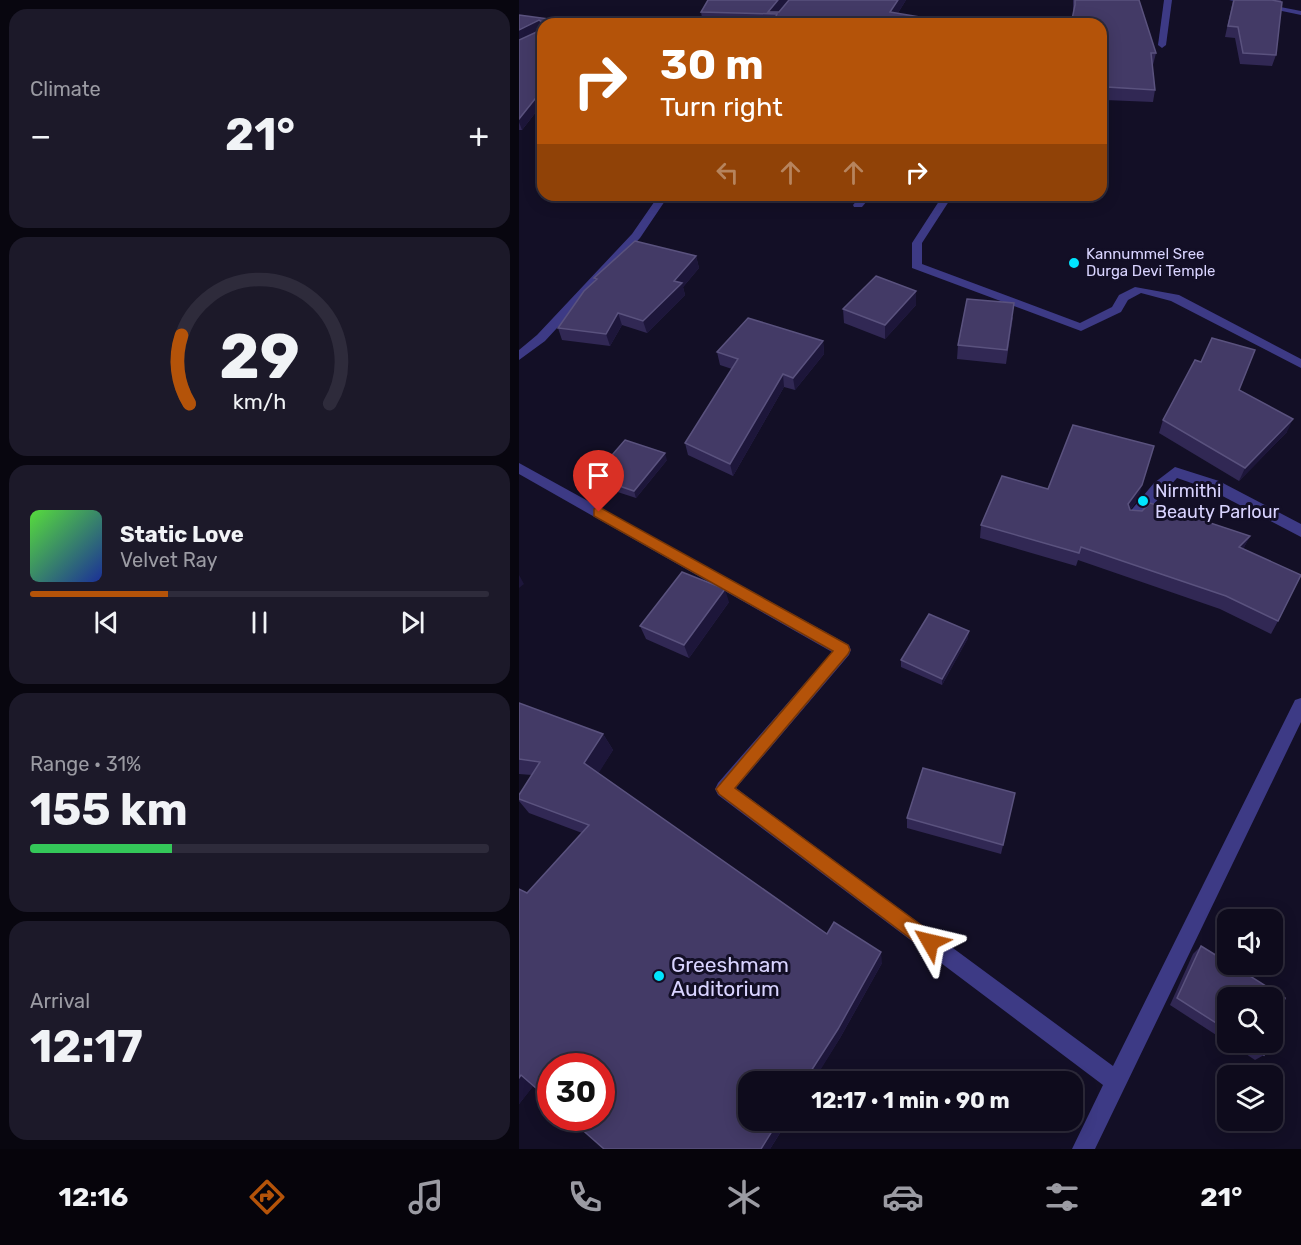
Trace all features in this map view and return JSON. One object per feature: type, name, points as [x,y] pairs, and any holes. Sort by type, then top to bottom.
[{"type":"street","points":[[1162,45],[1168,0]]},
{"type":"street","points":[[1233,0],[1301,13]]},
{"type":"street","points":[[519,356],[541,338],[636,236],[660,201]]},
{"type":"street","points":[[858,205],[862,201]]},
{"type":"street","points":[[944,201],[917,243],[916,266],[1081,327],[1117,309],[1123,298],[1139,290],[1175,298],[1301,364]]},
{"type":"street","points":[[519,468],[843,650],[724,789],[1116,1081]]},
{"type":"street","points":[[1133,518],[1175,472],[1214,485],[1301,531]]},
{"type":"street","points":[[1083,1149],[1301,705]]},
{"type":"building","points":[[708,0],[778,0],[768,12],[779,12],[789,0],[898,0],[890,12],[920,17],[775,18],[777,14],[701,12]]},
{"type":"building","points":[[1075,0],[1139,0],[1156,53],[1151,53],[1155,90],[1107,87],[1107,18],[1072,18]]},
{"type":"building","points":[[1234,0],[1282,2],[1276,55],[1243,53],[1238,27],[1228,26]]},
{"type":"building","points":[[519,15],[541,18],[537,18],[537,21],[519,30]]},
{"type":"building","points":[[537,32],[537,96],[519,119],[519,40]]},
{"type":"building","points":[[635,241],[696,256],[674,281],[682,283],[643,321],[618,313],[606,334],[558,328],[584,291],[597,279],[594,278]]},
{"type":"building","points":[[876,276],[916,291],[885,325],[843,309]]},
{"type":"building","points":[[967,299],[1014,303],[1007,350],[958,345]]},
{"type":"building","points":[[748,318],[823,341],[793,378],[783,374],[730,464],[685,443],[738,359],[717,352]]},
{"type":"building","points":[[1212,338],[1255,350],[1239,390],[1293,419],[1245,468],[1163,420],[1195,360],[1201,362]]},
{"type":"building","points":[[1073,425],[1154,446],[1142,485],[1128,504],[1130,510],[1142,511],[1150,503],[1250,536],[1239,547],[1301,575],[1278,621],[1226,596],[1081,547],[1079,553],[981,525],[1002,476],[1048,489]]},
{"type":"building","points":[[625,440],[665,453],[634,491],[593,477]]},
{"type":"building","points":[[682,572],[725,589],[684,645],[640,626]]},
{"type":"building","points":[[929,614],[969,631],[942,679],[901,660]]},
{"type":"building","name":"Greeshmam Auditorium","points":[[519,703],[603,734],[584,763],[827,934],[834,922],[881,952],[838,1029],[811,1071],[738,1071],[738,1131],[772,1131],[761,1149],[604,1149],[584,1131],[615,1131],[615,1053],[537,1053],[537,1089],[521,1075],[519,1078],[519,889],[527,893],[589,825],[519,799],[519,795],[540,762],[519,759]]},
{"type":"building","points":[[923,768],[1015,793],[1003,845],[907,818]]},
{"type":"building","points":[[1201,946],[1217,956],[1217,975],[1248,975],[1268,987],[1217,987],[1217,1024],[1177,998]]},
{"type":"place","name":"Kannummel Sree Durga Devi Temple","points":[[1074,263]]},
{"type":"place","name":"Nirmithi Beauty Parlour","points":[[1143,501]]},
{"type":"place","name":"Greeshmam Auditorium","points":[[659,976]]},
{"type":"route","points":[[599,512],[843,650],[724,789],[930,942]]}]
